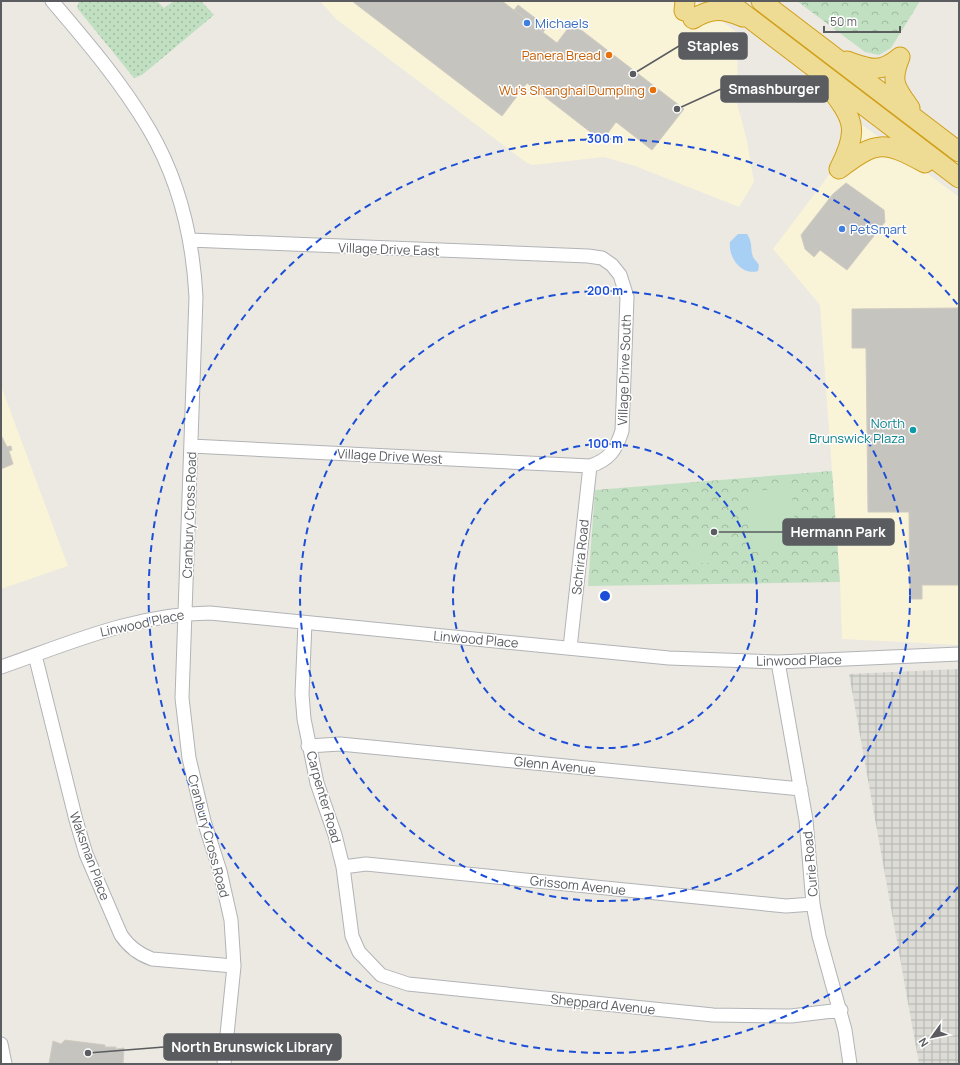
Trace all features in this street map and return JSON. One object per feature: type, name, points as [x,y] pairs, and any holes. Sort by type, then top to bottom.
[{"type":"highway","points":[[727,1],[959,179]]},
{"type":"highway","points":[[760,1],[959,152]]},
{"type":"highway","points":[[688,10],[702,13],[713,10],[727,10],[757,23]]},
{"type":"highway","points":[[833,56],[877,70],[888,67],[900,57],[894,75],[895,84],[921,123]]},
{"type":"highway","points":[[817,69],[843,105],[850,121],[851,142],[839,169],[864,151],[874,147],[885,146],[907,154],[959,179]]},
{"type":"street","name":"Cranbury Cross Road","points":[[52,1],[104,64],[149,129],[174,184],[190,240],[195,270],[196,298],[182,698],[189,758],[204,821],[220,871],[231,920],[234,966],[224,1064]]},
{"type":"street","name":"Village Drive East","points":[[190,240],[588,256]]},
{"type":"street","name":"Village Drive South","points":[[588,256],[602,258],[612,265],[620,275],[627,297],[622,431],[617,446],[612,452],[600,463],[590,466]]},
{"type":"street","name":"Village Drive West","points":[[191,446],[590,466]]},
{"type":"street","name":"Schrira Road","points":[[570,648],[590,466]]},
{"type":"street","name":"Linwood Place","points":[[1,667],[35,656],[84,636],[121,625],[185,613],[210,613],[669,658],[778,662],[959,654]]},
{"type":"street","name":"Carpenter Road","points":[[305,623],[302,694],[308,746],[316,783],[335,836],[344,867],[352,936],[359,952],[370,965]]},
{"type":"street","name":"Waksman Place","points":[[35,656],[76,820],[91,867],[121,935],[128,945],[140,954],[152,959],[234,966]]},
{"type":"street","name":"Curie Road","points":[[778,662],[806,820],[814,904],[821,942],[841,1010],[850,1064]]},
{"type":"street","name":"Glenn Avenue","points":[[308,746],[340,744],[801,790]]},
{"type":"street","name":"Grissom Avenue","points":[[344,867],[366,864],[786,906],[814,904]]},
{"type":"street","name":"Sheppard Avenue","points":[[370,965],[381,975],[408,984],[713,1015],[791,1016],[841,1010]]},
{"type":"street","points":[[1,1044],[5,1064]]},
{"type":"shaded area","points":[[320,1],[695,1],[739,34],[736,99],[747,141],[754,182],[739,207],[635,166],[604,157],[533,165],[527,163],[336,19]]},
{"type":"shaded area","name":"North Brunswick Plaza","points":[[837,106],[959,197],[959,645],[842,639],[840,582],[820,305],[773,249],[838,163],[846,135]]},
{"type":"shaded area","points":[[1,386],[68,566],[1,589]]},
{"type":"shaded area","points":[[959,669],[959,1064],[919,1064],[849,674]]},
{"type":"green space","points":[[79,1],[157,1],[164,8],[174,1],[201,1],[214,15],[142,75],[134,78],[77,8]]},
{"type":"green space","points":[[797,1],[920,1],[891,48],[879,55],[865,52]]},
{"type":"green space","points":[[832,471],[840,582],[588,586],[595,490]]},
{"type":"green space","points":[[791,487],[798,547],[754,552],[746,492]]},
{"type":"green space","points":[[689,550],[711,550],[710,563],[690,563]]},
{"type":"water","points":[[738,234],[747,234],[749,237],[753,257],[759,265],[758,271],[747,271],[734,260],[731,254],[730,242]]},
{"type":"building","points":[[352,1],[502,1],[557,43],[572,23],[684,109],[652,150],[616,122],[602,141],[527,83],[502,116]]},
{"type":"building","points":[[518,5],[547,27],[543,32],[514,10]]},
{"type":"building","name":"PetSmart","points":[[846,183],[884,210],[885,222],[847,270],[820,250],[814,257],[805,249],[801,235],[833,194]]},
{"type":"building","name":"North Brunswick Plaza","points":[[959,308],[959,585],[922,585],[922,599],[910,599],[909,512],[868,512],[866,348],[852,348],[852,309]]},
{"type":"building","points":[[1,435],[7,447],[11,446],[12,450],[9,451],[13,464],[1,469]]},
{"type":"building","points":[[65,1040],[105,1045],[105,1047],[116,1047],[116,1049],[124,1048],[123,1064],[49,1064],[53,1041],[61,1044]]},
{"type":"place","name":"Michaels","points":[[527,23]]},
{"type":"place","name":"Panera Bread","points":[[609,55]]},
{"type":"place","name":"Staples","points":[[633,74]]},
{"type":"place","name":"Wu's Shanghai Dumpling","points":[[653,90]]},
{"type":"place","name":"Smashburger","points":[[677,109]]},
{"type":"place","name":"PetSmart","points":[[842,229]]},
{"type":"place","name":"North Brunswick Plaza","points":[[913,430]]},
{"type":"place","name":"Hermann Park","points":[[714,532]]},
{"type":"place","name":"North Brunswick Library","points":[[88,1053]]}]
